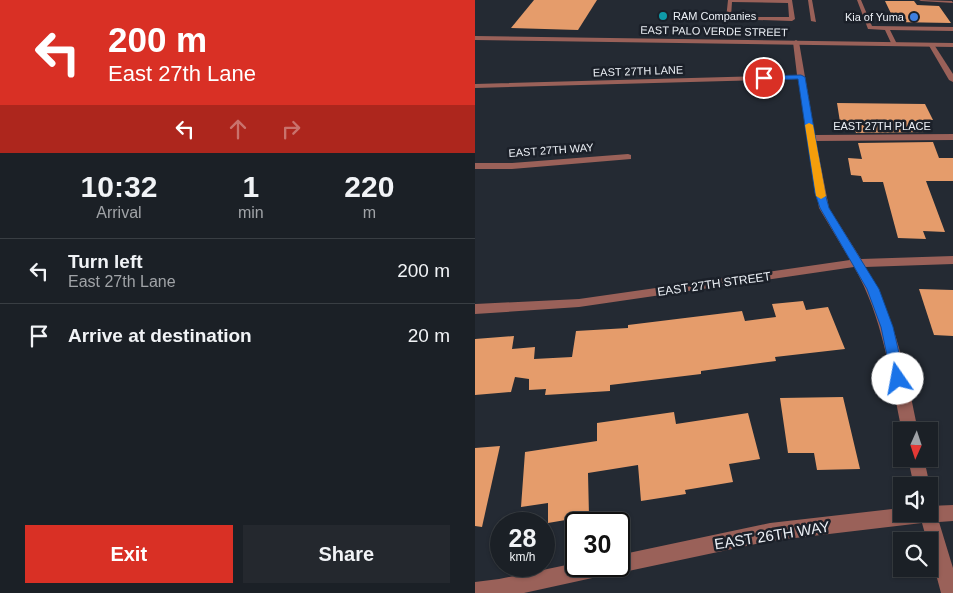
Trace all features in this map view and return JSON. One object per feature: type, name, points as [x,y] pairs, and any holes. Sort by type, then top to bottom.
[{"type":"street","name":"EAST PALO VERDE STREET","points":[[475,38],[953,45]]},
{"type":"street","points":[[796,42],[824,208],[873,289],[887,327],[908,422]]},
{"type":"street","points":[[931,44],[953,80]]},
{"type":"street","name":"EAST 27TH LANE","points":[[475,86],[801,77]]},
{"type":"street","name":"EAST 27TH PLACE","points":[[811,138],[953,137]]},
{"type":"street","name":"EAST 27TH WAY","points":[[475,166],[512,166],[628,157]]},
{"type":"street","name":"EAST 27TH STREET","points":[[475,309],[579,303],[856,263],[953,260]]},
{"type":"street","name":"EAST 26TH WAY","points":[[938,514],[953,513]]},
{"type":"street","name":"EAST 26TH WAY","points":[[630,562],[770,532],[893,518]]},
{"type":"street","points":[[930,522],[951,593]]},
{"type":"street","points":[[475,592],[565,574]]},
{"type":"lane","points":[[730,0],[790,1],[792,19],[728,18],[730,0]]},
{"type":"lane","points":[[810,0],[814,20]]},
{"type":"lane","points":[[859,0],[870,28],[953,29]]},
{"type":"lane","points":[[921,0],[952,2]]},
{"type":"lane","points":[[887,28],[894,44]]},
{"type":"building","points":[[534,0],[597,0],[578,30],[511,28]]},
{"type":"building","name":"Kia of Yuma","points":[[885,1],[914,1],[917,5],[939,6],[951,23],[895,22]]},
{"type":"building","points":[[837,103],[925,104],[933,120],[923,120],[928,132],[856,133],[853,122],[840,122]]},
{"type":"building","points":[[933,142],[939,158],[953,158],[953,181],[926,181],[945,232],[923,231],[926,239],[898,238],[883,182],[863,182],[861,176],[851,175],[848,158],[862,159],[858,143]]},
{"type":"building","points":[[919,289],[953,290],[953,336],[934,335]]},
{"type":"building","points":[[803,301],[806,310],[828,307],[845,349],[775,357],[776,361],[701,371],[701,374],[610,385],[610,391],[545,395],[546,389],[529,390],[529,379],[515,377],[511,392],[475,395],[475,339],[514,336],[512,349],[535,347],[534,359],[572,357],[576,331],[628,328],[628,325],[742,311],[745,321],[776,317],[772,304]]},
{"type":"building","points":[[843,397],[860,469],[817,470],[814,453],[788,453],[780,398]]},
{"type":"building","points":[[674,412],[676,424],[748,413],[760,459],[729,464],[733,482],[685,490],[686,494],[641,501],[638,465],[588,473],[589,512],[565,512],[565,520],[555,522],[555,512],[548,512],[548,503],[521,507],[525,452],[597,441],[597,423]]},
{"type":"building","points":[[500,446],[482,527],[475,526],[475,448]]},
{"type":"slow traffic","points":[[809,125],[821,196]]},
{"type":"place","name":"RAM Companies","points":[[663,16]]},
{"type":"place","name":"Kia of Yuma","points":[[914,17]]},
{"type":"route","points":[[764,78],[801,77],[824,208],[873,289],[887,327],[898,379]]}]
